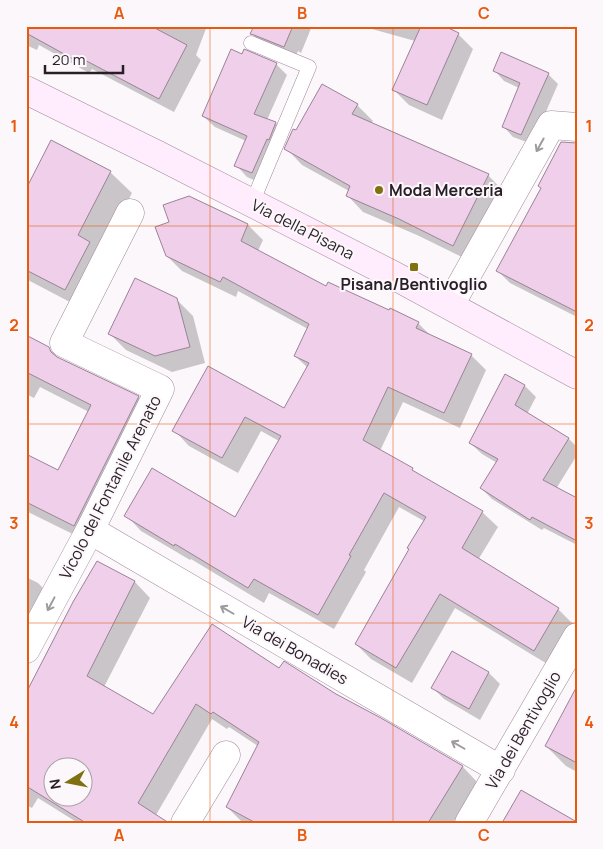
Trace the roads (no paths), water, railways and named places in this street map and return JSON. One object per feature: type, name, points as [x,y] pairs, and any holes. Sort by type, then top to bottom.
[{"type":"main road","name":"Via della Pisana","points":[[26,90],[393,275],[450,305],[574,377]]},
{"type":"street","points":[[450,305],[551,125],[577,127]]},
{"type":"street","name":"Vicolo del Fontanile Arenato","points":[[26,650],[90,530],[160,389],[64,342],[130,213]]},
{"type":"street","name":"Via dei Bonadies","points":[[90,530],[500,770]]},
{"type":"street","name":"Via dei Bentivoglio","points":[[469,823],[577,636]]},
{"type":"street","points":[[185,823],[226,755]]},
{"type":"lane","points":[[251,42],[308,68],[252,203]]},
{"type":"place","name":"Moda Merceria","points":[[379,190]]},
{"type":"place","name":"Pisana/Bentivoglio","points":[[414,267]]}]
